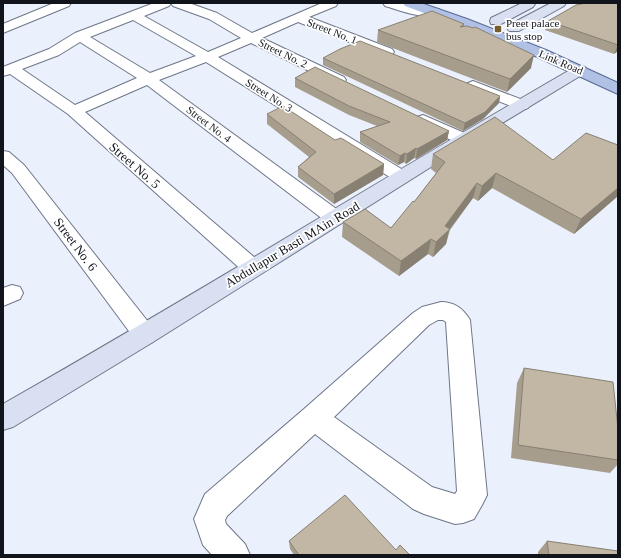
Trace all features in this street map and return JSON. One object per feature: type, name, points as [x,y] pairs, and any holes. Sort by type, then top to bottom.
[{"type":"main road","points":[[414,4],[436,6]]},
{"type":"main road","name":"Link Road","points":[[436,6],[496,21],[548,42]]},
{"type":"main road","name":"Link Road","points":[[436,6],[488,31],[580,70],[618,89]]},
{"type":"street","points":[[3,29],[65,3]]},
{"type":"street","points":[[8,70],[54,52],[80,36],[164,3]]},
{"type":"street","name":"Street No. 2","points":[[177,3],[214,16],[251,38],[352,86]]},
{"type":"street","points":[[74,112],[148,79],[207,57],[332,3]]},
{"type":"street","points":[[389,3],[413,11],[436,6]]},
{"type":"street","points":[[496,21],[532,3]]},
{"type":"street","points":[[514,28],[556,4]]},
{"type":"street","name":"Street No. 3","points":[[134,16],[207,57],[402,177]]},
{"type":"street","name":"Street No. 1","points":[[299,18],[403,58]]},
{"type":"street","name":"Street No. 4","points":[[80,36],[148,79],[335,218]]},
{"type":"street","name":"Street No. 5","points":[[8,70],[74,112],[253,268]]},
{"type":"street","name":"Abdullapur Basti MAin Road","points":[[3,418],[145,335],[463,139],[580,70]]},
{"type":"street","points":[[463,82],[522,105]]},
{"type":"street","points":[[408,113],[463,139]]},
{"type":"street","name":"Street No. 6","points":[[3,156],[18,168],[145,335]]},
{"type":"street","points":[[234,555],[214,534],[209,519],[216,505],[314,418],[421,319],[437,310],[450,312],[455,315],[458,320],[472,495],[463,508],[455,509],[424,499],[314,418]]},
{"type":"building","points":[[586,3],[618,3],[618,45],[548,21],[576,5]]},
{"type":"building","points":[[432,11],[464,24],[460,27],[475,27],[534,55],[510,79],[378,30]]},
{"type":"building","points":[[360,41],[500,96],[485,112],[465,123],[323,58]]},
{"type":"building","points":[[315,67],[449,131],[417,149],[416,148],[407,154],[405,153],[400,156],[360,132],[390,122],[349,106],[295,78]]},
{"type":"building","points":[[283,106],[335,140],[341,138],[384,164],[334,194],[298,167],[316,152],[267,114]]},
{"type":"building","points":[[495,117],[553,160],[586,133],[618,145],[618,188],[581,219],[496,173],[482,186],[477,183],[445,226],[450,229],[436,242],[431,239],[401,261],[343,222],[365,209],[391,228],[413,201],[414,202],[445,162],[433,154]]},
{"type":"building","points":[[524,368],[613,382],[618,429],[618,460],[518,445]]},
{"type":"building","points":[[345,495],[396,550],[400,545],[410,555],[299,555],[289,541]]},
{"type":"building","points":[[547,541],[618,551],[618,555],[549,555]]},
{"type":"place","name":"Preet palace bus stop","points":[[498,29]]}]
